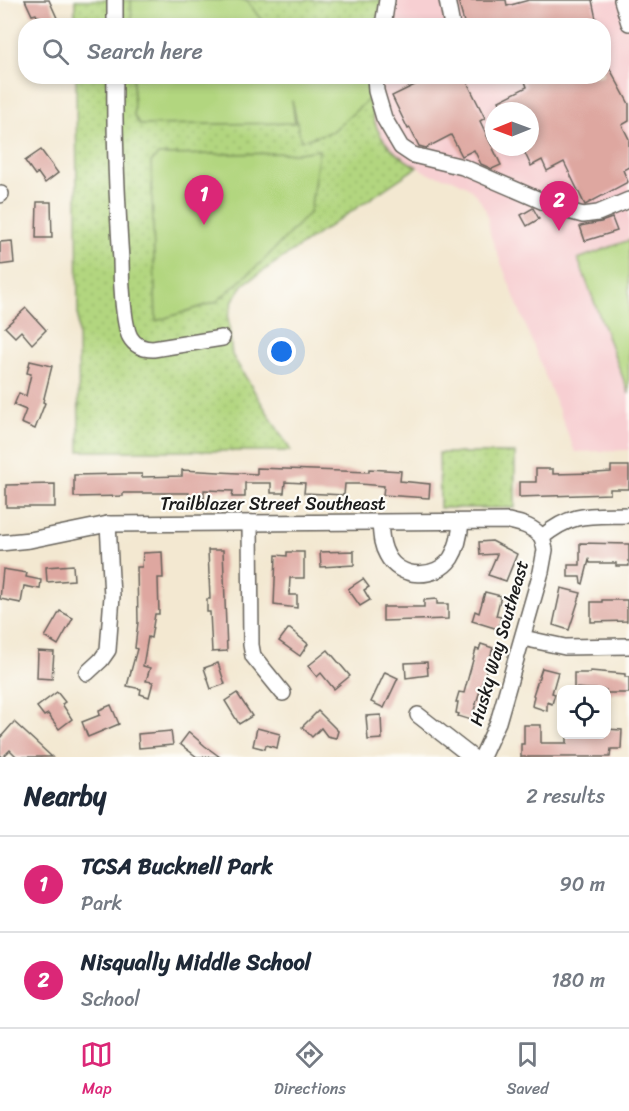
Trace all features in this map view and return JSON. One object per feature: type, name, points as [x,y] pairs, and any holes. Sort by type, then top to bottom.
[{"type":"street","points":[[115,0],[115,18]]},
{"type":"street","points":[[384,18],[387,0]]},
{"type":"street","points":[[447,0],[450,18]]},
{"type":"street","points":[[622,0],[629,23]]},
{"type":"street","points":[[114,84],[114,139],[122,277],[124,306],[130,336],[143,349],[153,350],[222,338]]},
{"type":"street","points":[[376,84],[384,118],[401,147],[413,155],[463,167],[558,207],[583,215],[598,213],[629,200]]},
{"type":"street","points":[[542,537],[564,521],[576,517],[629,515]]},
{"type":"street","name":"Trailblazer Street Southeast","points":[[0,543],[30,540],[108,524],[510,521],[536,530],[542,537]]},
{"type":"street","points":[[381,523],[381,542],[387,557],[396,567],[405,572],[422,574],[430,573],[450,559],[457,546],[461,522]]},
{"type":"street","points":[[250,523],[253,656],[283,693]]},
{"type":"street","points":[[87,673],[108,650],[112,596],[108,524]]},
{"type":"street","name":"Husky Way Southeast","points":[[482,757],[498,722],[541,572],[545,550],[542,537]]},
{"type":"street","points":[[522,638],[565,647],[629,646]]},
{"type":"street","points":[[418,715],[472,757]]},
{"type":"shaded area","points":[[381,0],[629,0],[629,450],[575,452],[491,237],[486,211],[478,197],[467,186],[453,179],[429,174],[398,156],[379,134],[371,110],[370,84],[611,84],[611,18],[377,18]]},
{"type":"green space","points":[[75,0],[381,0],[378,18],[75,18]]},
{"type":"green space","points":[[131,0],[244,0],[260,18],[132,18]]},
{"type":"green space","points":[[76,84],[370,84],[371,107],[378,131],[393,150],[417,167],[244,284],[234,298],[228,317],[232,355],[291,451],[79,451]]},
{"type":"green space","points":[[133,84],[370,84],[370,98],[333,131],[301,141],[292,100],[295,123],[140,125],[134,116]]},
{"type":"green space","points":[[319,150],[310,212],[264,260],[216,302],[156,321],[151,162],[158,155],[298,153]]},
{"type":"green space","points":[[629,240],[629,394],[578,259]]},
{"type":"green space","points":[[439,453],[515,453],[515,508],[440,508]]},
{"type":"building","points":[[25,0],[49,0],[57,18],[40,18],[36,14],[32,15]]},
{"type":"building","points":[[458,0],[506,0],[507,6],[529,0],[592,0],[596,18],[463,18]]},
{"type":"building","points":[[611,71],[629,104],[629,121],[622,125],[629,139],[629,167],[623,170],[628,182],[585,205],[564,162],[547,171],[542,160],[531,166],[526,156],[539,156],[539,102],[499,101],[527,87],[526,84],[611,84]]},
{"type":"building","points":[[417,84],[468,84],[485,118],[480,121],[485,131],[485,156],[497,156],[501,165],[492,169],[481,164],[474,150],[462,156],[451,135],[426,148],[419,146],[410,128],[408,129],[392,96]]},
{"type":"building","points":[[41,150],[58,173],[45,183],[38,173],[35,175],[25,161]]},
{"type":"building","points":[[37,202],[51,202],[52,238],[36,238]]},
{"type":"building","points":[[533,208],[539,219],[527,226],[521,215]]},
{"type":"building","points":[[612,218],[617,231],[585,241],[580,226]]},
{"type":"building","points":[[12,241],[14,263],[0,265],[0,242]]},
{"type":"building","points":[[26,308],[46,330],[32,344],[21,331],[15,337],[5,327]]},
{"type":"building","points":[[30,361],[52,366],[43,402],[45,403],[35,429],[21,423],[26,410],[14,405],[19,393],[26,396],[31,374],[27,373]]},
{"type":"building","points":[[611,466],[629,466],[629,489],[610,489],[610,494],[519,497],[519,482],[536,482],[536,469],[553,469],[553,474],[596,473],[611,472]]},
{"type":"building","points":[[257,468],[401,471],[400,481],[430,484],[429,498],[383,495],[384,486],[360,484],[345,484],[344,495],[304,493],[305,483],[285,482],[284,493],[271,493],[271,483],[245,483],[245,497],[232,497],[233,491],[204,490],[204,498],[189,497],[189,493],[123,493],[123,496],[74,497],[74,475],[182,476],[182,470],[257,474]]},
{"type":"building","points":[[55,484],[55,507],[6,507],[6,485]]},
{"type":"building","points":[[492,541],[517,554],[506,581],[488,575],[497,554],[480,555],[479,542]]},
{"type":"building","points":[[580,543],[629,544],[629,566],[616,566],[616,563],[590,563],[589,560],[583,584],[580,577],[568,577],[568,565],[580,565]]},
{"type":"building","points":[[208,550],[223,550],[227,651],[212,652],[210,612],[207,612],[207,599],[210,599]]},
{"type":"building","points":[[354,551],[354,565],[321,567],[320,552]]},
{"type":"building","points":[[162,552],[163,578],[158,578],[159,614],[155,614],[143,666],[150,668],[146,681],[153,682],[149,697],[140,694],[141,689],[127,686],[137,649],[135,648],[138,622],[137,567],[142,567],[143,553]]},
{"type":"building","points":[[287,552],[304,552],[304,578],[290,578],[289,595],[297,595],[297,608],[274,605],[276,555],[287,556]]},
{"type":"building","points":[[73,565],[74,580],[47,582],[46,567]]},
{"type":"building","points":[[3,569],[27,573],[26,577],[41,580],[40,589],[24,586],[21,603],[0,599]]},
{"type":"building","points":[[363,579],[369,587],[364,590],[370,600],[360,606],[348,589]]},
{"type":"building","points":[[561,588],[581,593],[569,630],[553,625]]},
{"type":"building","points":[[485,592],[501,596],[496,616],[501,617],[498,629],[472,621],[475,611],[479,613]]},
{"type":"building","points":[[437,599],[437,604],[448,604],[448,619],[383,621],[383,607],[424,607],[424,600]]},
{"type":"building","points":[[602,600],[627,600],[627,621],[591,622],[591,602],[602,602]]},
{"type":"building","points":[[60,611],[73,618],[58,645],[45,637]]},
{"type":"building","points":[[288,629],[308,644],[300,656],[279,641]]},
{"type":"building","points":[[481,644],[493,648],[471,720],[458,716],[459,714],[456,713],[458,702],[456,702],[459,692],[464,693],[476,649],[479,650]]},
{"type":"building","points":[[328,650],[350,676],[334,689],[321,673],[317,677],[308,666]]},
{"type":"building","points":[[38,651],[54,652],[52,679],[37,678]]},
{"type":"building","points":[[427,662],[428,675],[406,678],[405,663]]},
{"type":"building","points":[[218,663],[225,684],[211,689],[204,668]]},
{"type":"building","points":[[542,668],[558,672],[552,693],[555,694],[552,704],[547,702],[547,711],[532,706],[533,695]]},
{"type":"building","points":[[590,671],[625,674],[625,677],[629,677],[629,693],[611,693],[611,685],[574,685],[574,673],[590,673]]},
{"type":"building","points":[[385,672],[398,678],[384,708],[371,702]]},
{"type":"building","points":[[57,692],[65,702],[62,704],[72,719],[59,729],[48,714],[44,716],[37,707]]},
{"type":"building","points":[[237,693],[252,716],[239,724],[225,701]]},
{"type":"building","points":[[111,705],[119,724],[88,737],[82,722],[100,715],[99,710]]},
{"type":"building","points":[[318,711],[338,731],[336,738],[327,736],[321,728],[312,737],[302,727]]},
{"type":"building","points":[[381,715],[382,739],[368,740],[366,716]]},
{"type":"building","points":[[14,722],[52,757],[17,757],[10,750],[0,757],[0,738]]},
{"type":"building","points":[[524,725],[541,725],[541,743],[567,743],[567,739],[611,739],[611,729],[622,730],[621,749],[611,749],[610,757],[521,757],[521,744],[524,744]]},
{"type":"building","points":[[257,728],[280,734],[277,748],[266,745],[265,749],[253,746]]},
{"type":"building","points":[[171,731],[173,745],[139,748],[138,734]]},
{"type":"building","points":[[189,732],[220,757],[197,757],[180,744]]},
{"type":"place","name":"TCSA Bucknell Park","points":[[204,225]]},
{"type":"place","name":"Nisqually Middle School","points":[[559,231]]}]
